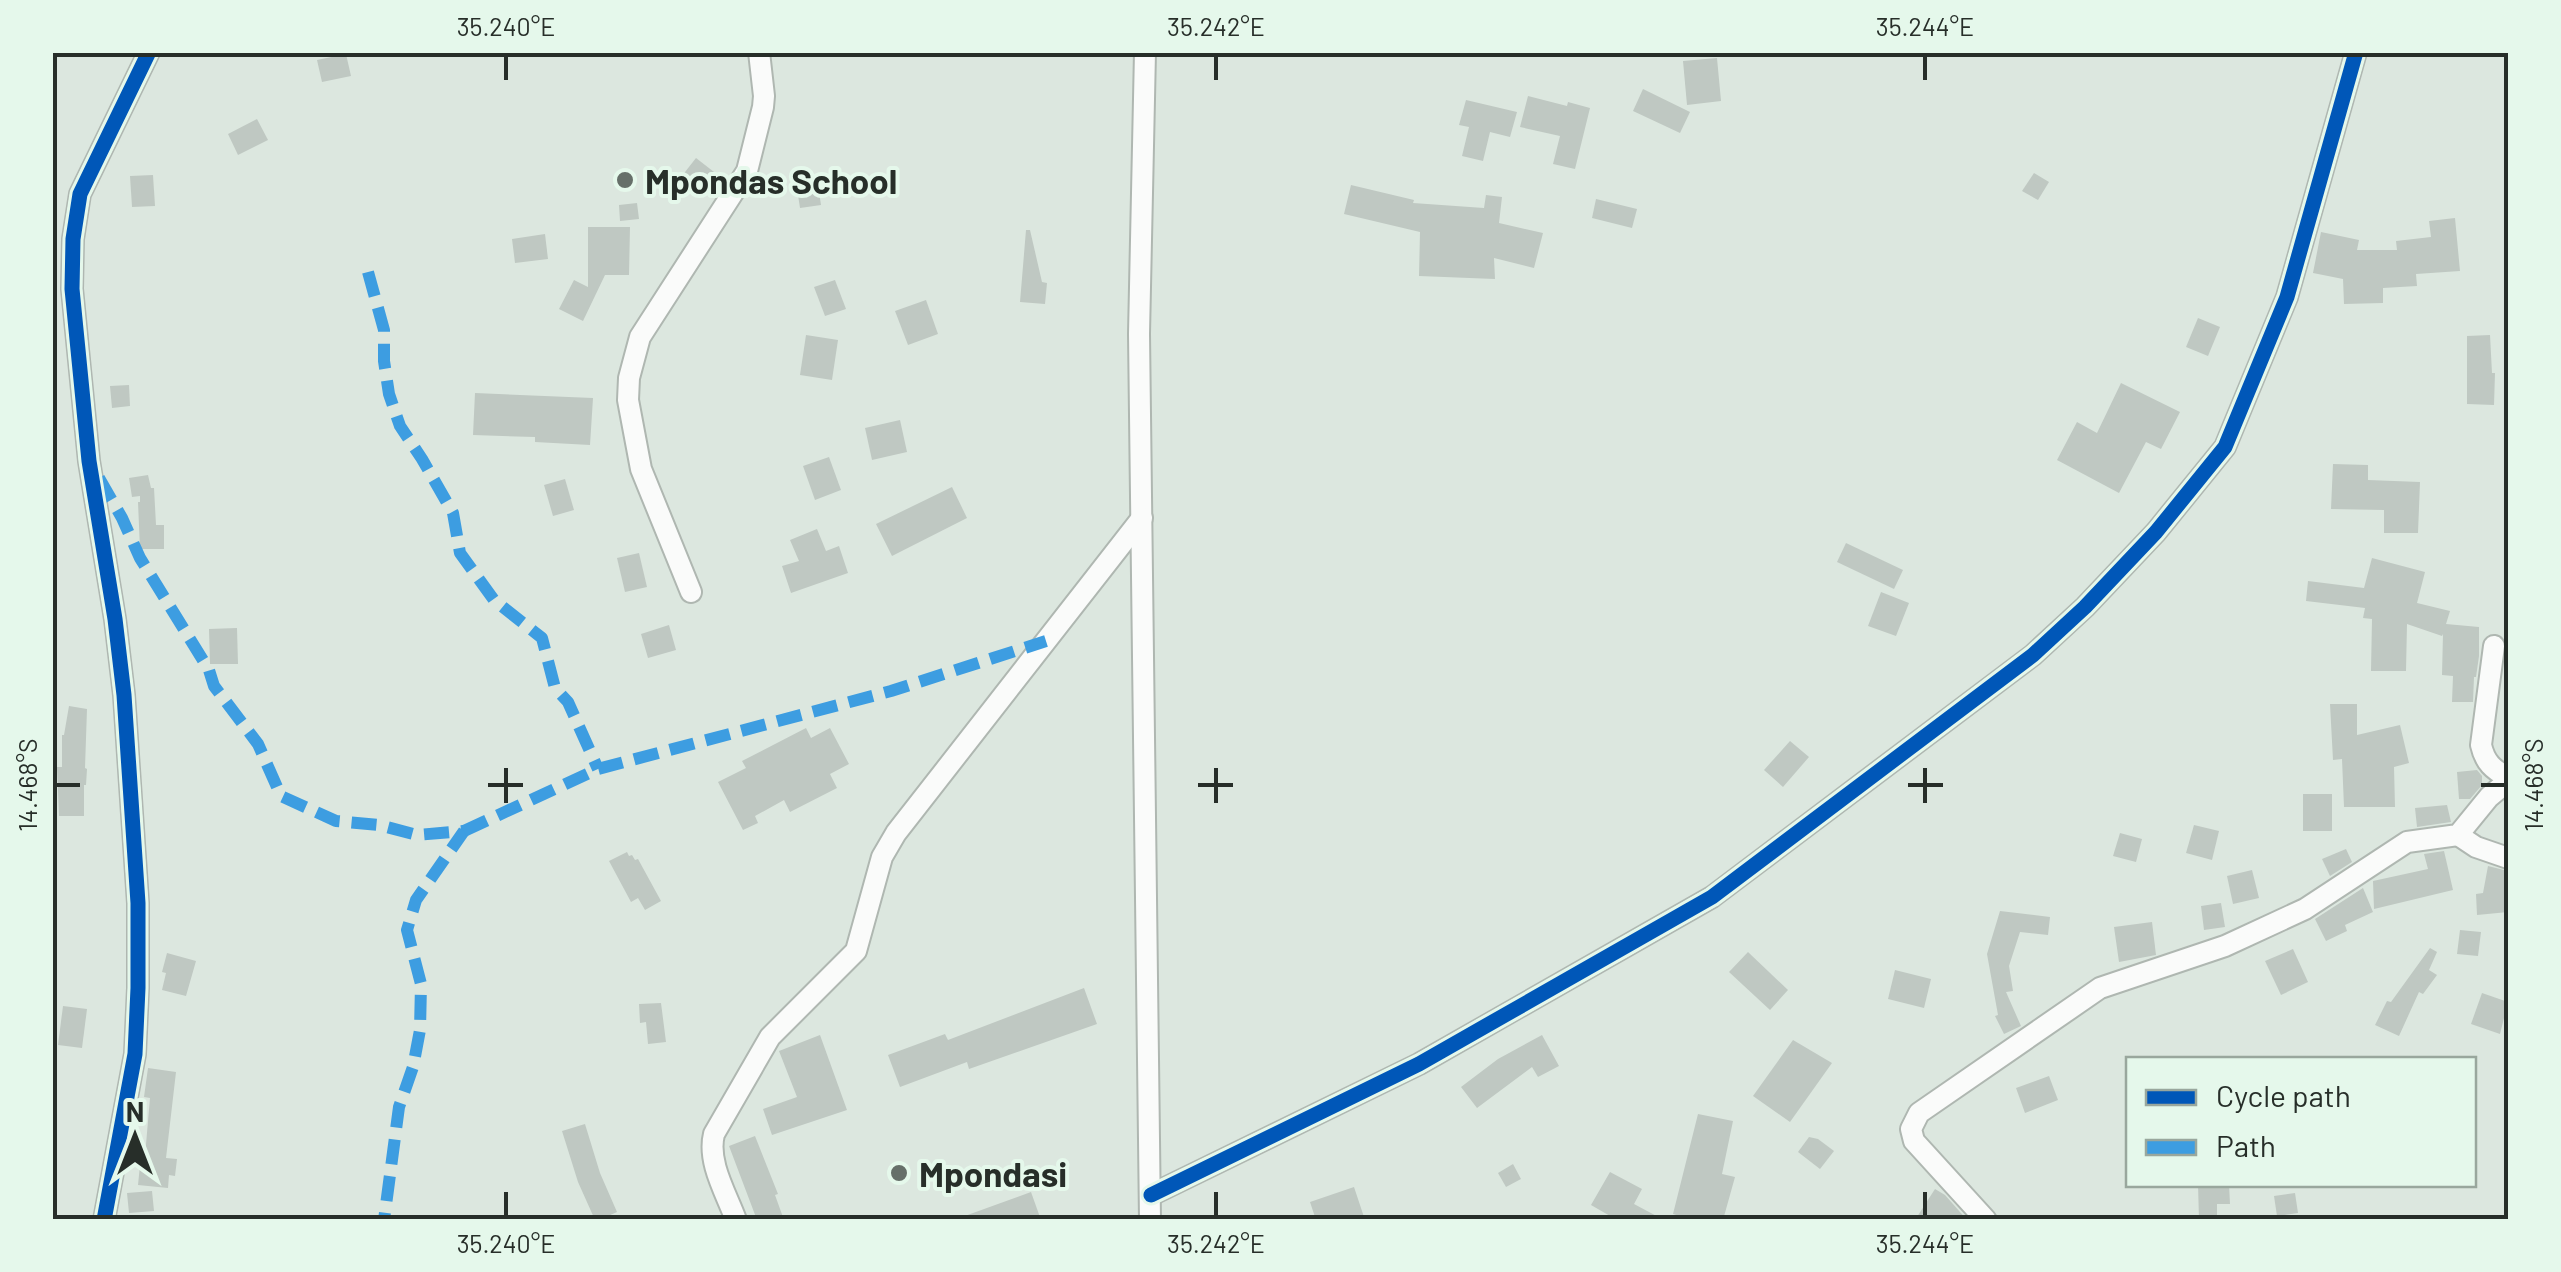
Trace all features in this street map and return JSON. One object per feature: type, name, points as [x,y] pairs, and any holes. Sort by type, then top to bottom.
[{"type":"street","points":[[104,1220],[134,1054],[138,904],[124,695],[90,461],[72,289],[73,240],[80,194],[149,52]]},
{"type":"street","points":[[691,592],[642,469],[628,400],[629,378],[640,338],[747,171],[764,96],[759,52]]},
{"type":"street","points":[[1145,52],[1139,334],[1153,1210],[1712,897],[2033,655],[2072,619],[2156,532],[2225,447],[2287,296],[2356,52]]},
{"type":"street","points":[[736,1220],[714,1160],[714,1134],[770,1038],[856,951],[882,857],[896,833],[1142,518]]},
{"type":"street","points":[[2458,835],[2508,780],[2484,759],[2480,744],[2494,646]]},
{"type":"street","points":[[1986,1220],[1914,1141],[1911,1128],[1919,1113],[2100,988],[2225,946],[2305,908],[2408,842],[2458,835],[2508,858]]},
{"type":"building","points":[[346,54],[351,76],[322,82],[317,60]]},
{"type":"building","points":[[1717,58],[1721,101],[1687,105],[1683,61]]},
{"type":"building","points":[[1643,89],[1690,112],[1680,133],[1633,111]]},
{"type":"building","points":[[1528,96],[1590,108],[1575,169],[1553,164],[1560,136],[1520,127]]},
{"type":"building","points":[[1466,100],[1517,112],[1510,137],[1490,132],[1483,161],[1462,156],[1469,127],[1459,125]]},
{"type":"building","points":[[257,119],[268,140],[238,155],[228,134]]},
{"type":"building","points":[[696,158],[714,172],[696,195],[678,181]]},
{"type":"building","points":[[2034,173],[2049,182],[2038,200],[2022,191]]},
{"type":"building","points":[[153,175],[155,206],[132,207],[130,176]]},
{"type":"building","points":[[817,179],[821,205],[800,208],[796,182]]},
{"type":"building","points":[[1351,185],[1414,200],[1413,203],[1484,208],[1486,195],[1502,197],[1499,223],[1543,233],[1534,268],[1494,258],[1495,279],[1419,276],[1420,232],[1344,214]]},
{"type":"building","points":[[1596,199],[1637,209],[1632,228],[1592,218]]},
{"type":"building","points":[[637,203],[639,219],[620,221],[619,205]]},
{"type":"building","points":[[2455,218],[2460,271],[2416,274],[2417,286],[2383,288],[2383,303],[2344,304],[2343,279],[2313,273],[2321,232],[2359,240],[2357,250],[2397,250],[2396,241],[2431,237],[2429,221]]},
{"type":"building","points":[[588,227],[630,227],[629,275],[605,275],[583,321],[559,309],[574,280],[588,287]]},
{"type":"building","points":[[1026,230],[1030,230],[1042,282],[1047,283],[1045,304],[1020,302]]},
{"type":"building","points":[[545,234],[548,259],[515,263],[512,239]]},
{"type":"building","points":[[835,280],[846,309],[825,316],[814,287]]},
{"type":"building","points":[[926,300],[938,334],[908,345],[895,311]]},
{"type":"building","points":[[2198,318],[2220,327],[2208,356],[2186,347]]},
{"type":"building","points":[[806,335],[838,340],[832,380],[800,375]]},
{"type":"building","points":[[2490,335],[2494,405],[2467,404],[2467,336]]},
{"type":"building","points":[[2121,383],[2180,412],[2161,449],[2146,442],[2119,493],[2057,460],[2077,422],[2097,433]]},
{"type":"building","points":[[129,385],[130,406],[112,408],[110,386]]},
{"type":"building","points":[[475,393],[593,398],[590,445],[535,442],[535,437],[473,435]]},
{"type":"building","points":[[900,420],[907,452],[872,460],[865,428]]},
{"type":"building","points":[[829,457],[841,490],[815,500],[803,466]]},
{"type":"building","points":[[2333,464],[2368,465],[2368,480],[2420,482],[2418,533],[2384,533],[2384,510],[2331,509]]},
{"type":"building","points":[[148,475],[154,488],[156,525],[164,525],[164,549],[140,549],[140,496],[132,497],[129,478]]},
{"type":"building","points":[[565,479],[574,510],[553,516],[544,485]]},
{"type":"building","points":[[952,487],[967,518],[892,556],[876,524]]},
{"type":"building","points":[[817,529],[826,551],[839,546],[848,573],[791,593],[782,566],[799,561],[790,540]]},
{"type":"building","points":[[1846,543],[1903,570],[1894,589],[1837,562]]},
{"type":"building","points":[[639,553],[647,587],[625,592],[617,558]]},
{"type":"building","points":[[2372,558],[2425,572],[2417,603],[2450,611],[2446,624],[2479,627],[2473,702],[2452,702],[2453,676],[2442,675],[2443,634],[2407,624],[2406,671],[2371,671],[2372,619],[2363,618],[2365,608],[2306,601],[2308,581],[2364,588]]},
{"type":"building","points":[[1881,592],[1909,603],[1896,636],[1868,626]]},
{"type":"building","points":[[669,625],[676,650],[648,658],[641,634]]},
{"type":"building","points":[[237,628],[238,664],[210,664],[209,629]]},
{"type":"building","points":[[2330,704],[2357,704],[2357,735],[2400,725],[2409,763],[2394,767],[2395,807],[2344,807],[2342,759],[2333,760]]},
{"type":"building","points":[[69,706],[87,709],[84,816],[59,816],[57,767],[62,767],[62,735]]},
{"type":"building","points":[[806,728],[811,738],[830,728],[849,764],[830,774],[837,788],[790,812],[784,800],[755,816],[758,823],[743,830],[718,782],[746,768],[742,761]]},
{"type":"building","points":[[1790,741],[1809,757],[1783,787],[1764,770]]},
{"type":"building","points":[[2477,770],[2482,785],[2470,799],[2459,799],[2457,772]]},
{"type":"building","points":[[2303,794],[2332,794],[2332,831],[2303,831]]},
{"type":"building","points":[[2447,805],[2451,822],[2417,827],[2415,808]]},
{"type":"building","points":[[2194,825],[2219,831],[2212,860],[2186,853]]},
{"type":"building","points":[[2120,833],[2142,839],[2136,862],[2113,856]]},
{"type":"building","points":[[2346,849],[2352,862],[2330,876],[2322,859]]},
{"type":"building","points":[[2444,851],[2453,890],[2374,909],[2373,881],[2428,869],[2424,854]]},
{"type":"building","points":[[627,852],[638,859],[661,901],[645,910],[638,898],[631,902],[609,861]]},
{"type":"building","points":[[2488,866],[2508,871],[2508,912],[2477,915],[2476,894],[2483,893]]},
{"type":"building","points":[[2252,870],[2259,898],[2233,904],[2227,876]]},
{"type":"building","points":[[2363,888],[2373,912],[2345,925],[2347,931],[2326,941],[2315,919]]},
{"type":"building","points":[[2221,903],[2225,927],[2204,930],[2201,906]]},
{"type":"building","points":[[2000,911],[2050,917],[2048,935],[2020,932],[2009,966],[2013,991],[2006,992],[2021,1026],[2004,1034],[1995,1016],[1998,1015],[1987,954]]},
{"type":"building","points":[[2152,922],[2156,955],[2119,962],[2114,927]]},
{"type":"building","points":[[2460,930],[2481,932],[2478,956],[2457,954]]},
{"type":"building","points":[[2430,948],[2437,952],[2429,970],[2437,975],[2423,994],[2419,992],[2399,1036],[2375,1025],[2387,1001],[2391,1002]]},
{"type":"building","points":[[2293,949],[2308,982],[2281,995],[2265,961]]},
{"type":"building","points":[[1748,952],[1788,990],[1770,1010],[1729,972]]},
{"type":"building","points":[[167,953],[196,961],[186,996],[162,990]]},
{"type":"building","points":[[1895,970],[1931,979],[1924,1008],[1888,999]]},
{"type":"building","points":[[1084,988],[1097,1024],[969,1069],[967,1062],[900,1087],[888,1055],[945,1034],[948,1040]]},
{"type":"building","points":[[2482,993],[2508,1002],[2500,1034],[2471,1024]]},
{"type":"building","points":[[661,1003],[666,1042],[648,1044],[646,1022],[640,1023],[639,1004]]},
{"type":"building","points":[[63,1006],[87,1009],[82,1048],[58,1045]]},
{"type":"building","points":[[820,1035],[847,1110],[772,1135],[763,1109],[797,1097],[779,1051]]},
{"type":"building","points":[[1542,1035],[1559,1066],[1538,1077],[1532,1067],[1477,1108],[1461,1087],[1498,1059]]},
{"type":"building","points":[[1793,1040],[1832,1063],[1790,1122],[1753,1096]]},
{"type":"building","points":[[148,1068],[176,1072],[166,1158],[177,1159],[175,1176],[169,1175],[168,1188],[138,1185],[150,1098],[144,1097]]},
{"type":"building","points":[[2049,1076],[2058,1100],[2025,1113],[2016,1088]]},
{"type":"building","points":[[1698,1114],[1733,1121],[1722,1174],[1735,1177],[1723,1220],[1692,1220],[1673,1214]]},
{"type":"building","points":[[585,1124],[617,1212],[599,1220],[595,1220],[578,1182],[562,1131]]},
{"type":"building","points":[[755,1136],[784,1220],[757,1220],[729,1146]]},
{"type":"building","points":[[1809,1137],[1834,1151],[1820,1169],[1798,1152]]},
{"type":"building","points":[[1513,1164],[1521,1179],[1506,1187],[1498,1173]]},
{"type":"building","points":[[1610,1172],[1642,1189],[1634,1204],[1664,1220],[1617,1220],[1591,1205]]},
{"type":"building","points":[[1354,1187],[1365,1220],[1316,1220],[1310,1202]]},
{"type":"building","points":[[2198,1187],[2229,1187],[2230,1204],[2217,1204],[2217,1220],[2199,1220]]},
{"type":"building","points":[[1935,1189],[1945,1195],[1967,1220],[1915,1220]]},
{"type":"building","points":[[152,1191],[154,1211],[129,1213],[127,1193]]},
{"type":"building","points":[[1031,1192],[1041,1220],[962,1220],[962,1217]]},
{"type":"building","points":[[2295,1193],[2298,1213],[2277,1216],[2274,1196]]},
{"type":"marked path","points":[[368,272],[384,330],[389,394],[400,426],[453,513],[460,553],[494,600],[542,638],[555,688],[568,702],[598,769]]},
{"type":"marked path","points":[[99,478],[140,558],[209,670],[214,686],[258,744],[281,796],[336,821],[379,825],[417,835],[464,831],[416,900],[407,930],[421,984],[420,1030],[399,1107],[384,1220]]},
{"type":"marked path","points":[[464,831],[598,769],[891,691],[1046,641]]},
{"type":"cycle path","points":[[104,1220],[135,1054],[138,903],[124,695],[89,461],[72,289],[73,239],[80,194],[149,52]]},
{"type":"cycle path","points":[[1151,1195],[1419,1064],[1712,897],[2033,655],[2085,607],[2156,532],[2225,447],[2287,297],[2356,52]]},
{"type":"place","name":"Mpondas School","points":[[625,180]]},
{"type":"place","name":"Mpondasi","points":[[899,1173]]}]
